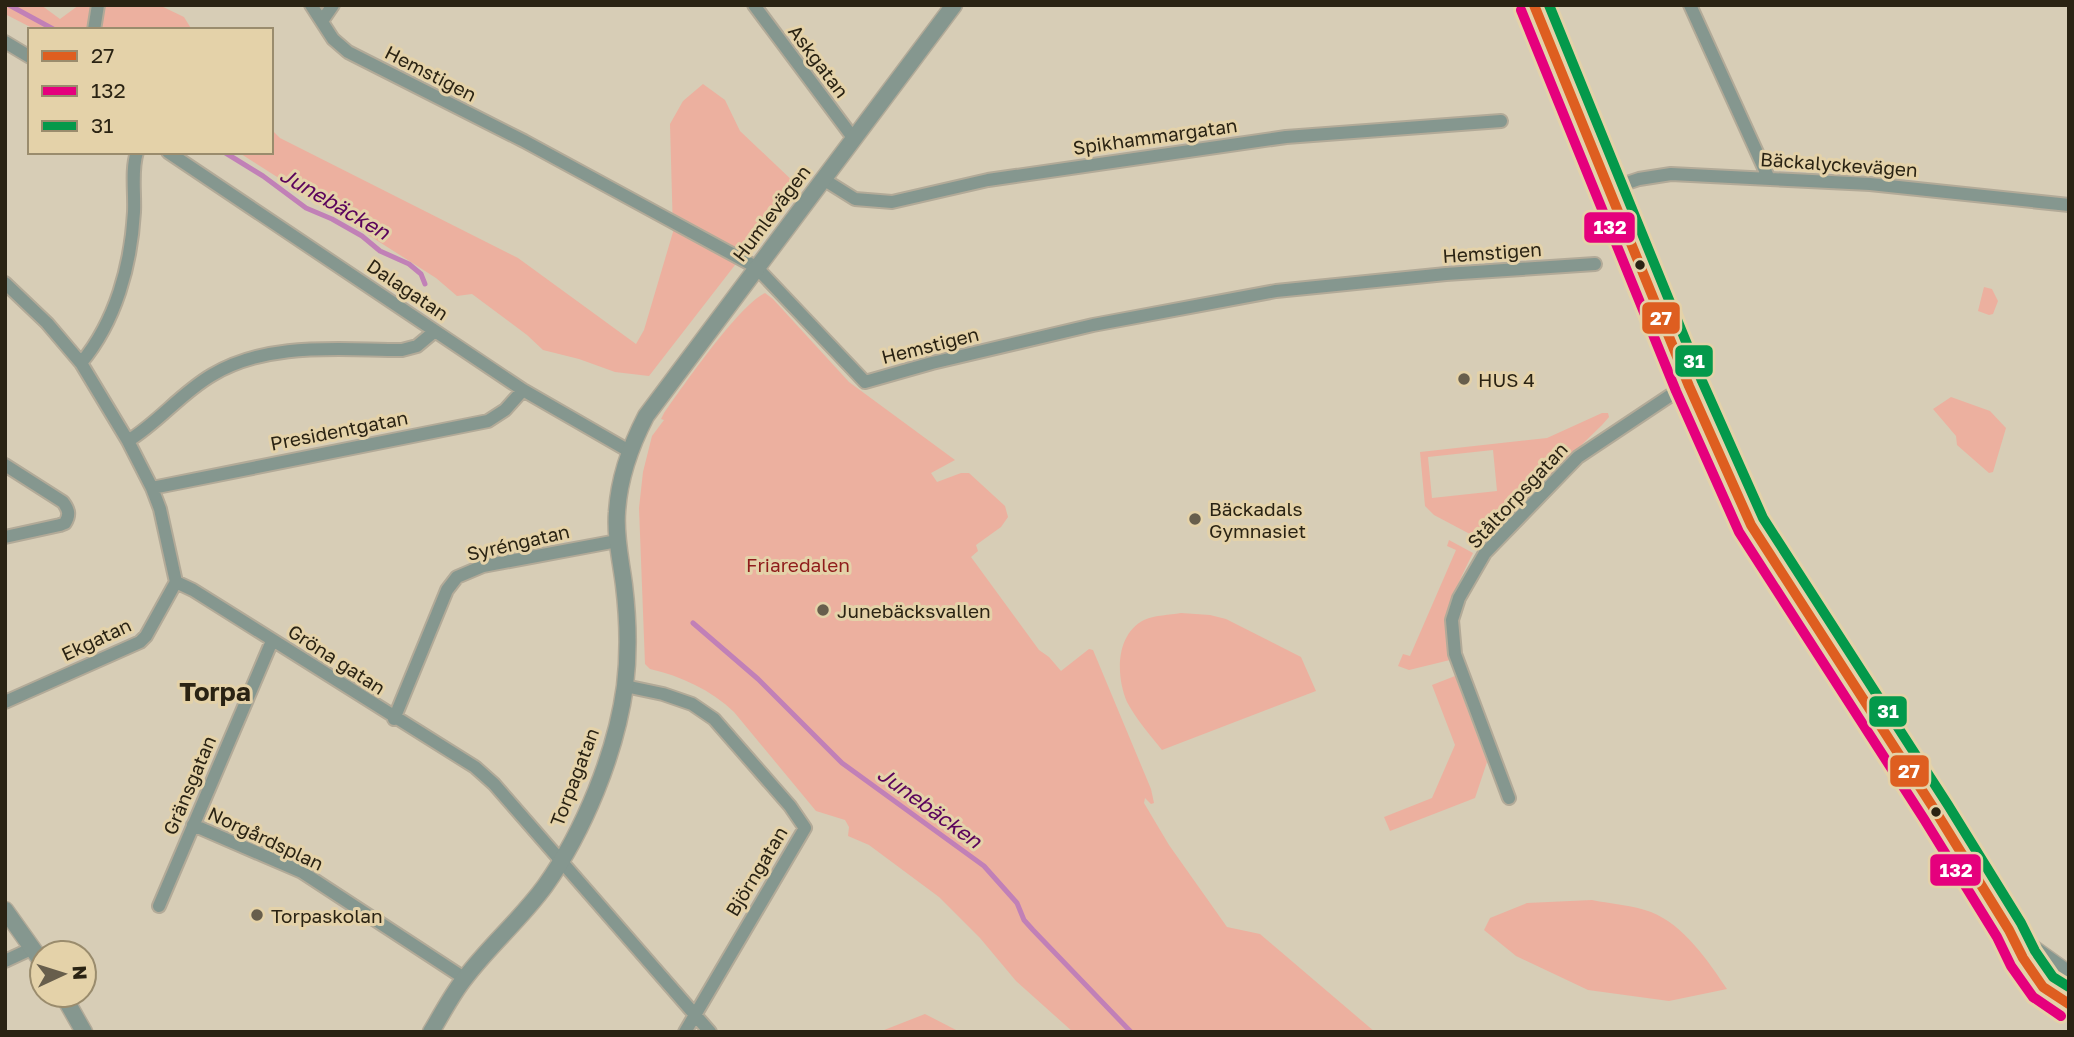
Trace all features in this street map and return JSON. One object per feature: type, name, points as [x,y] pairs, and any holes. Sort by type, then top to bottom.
[{"type":"street","points":[[94,28],[99,5]]},
{"type":"street","name":"Hemstigen","points":[[311,5],[333,39],[348,52],[524,141],[756,267],[864,382],[932,363],[1093,326],[1276,290],[1446,274],[1595,264]]},
{"type":"street","points":[[322,21],[332,5]]},
{"type":"street","name":"Askgatan","points":[[754,5],[854,139]]},
{"type":"street","name":"Humlevägen","points":[[629,451],[646,416],[954,5]]},
{"type":"street","points":[[1534,5],[1689,386],[1752,524],[1937,812],[2009,930],[2023,958],[2043,987],[2069,1004]]},
{"type":"street","points":[[1690,5],[1769,179]]},
{"type":"street","points":[[5,42],[28,56]]},
{"type":"street","name":"Spikhammargatan","points":[[823,178],[855,199],[892,202],[988,180],[1286,137],[1501,121]]},
{"type":"street","points":[[82,363],[107,324],[128,266],[138,154]]},
{"type":"street","name":"Dalagatan","points":[[172,154],[523,390],[629,451]]},
{"type":"street","name":"Bäckalyckevägen","points":[[1609,190],[1639,179],[1671,174],[1870,184],[2069,205]]},
{"type":"street","points":[[5,283],[47,323],[82,363],[128,441],[160,509],[176,582]]},
{"type":"street","points":[[128,441],[144,431],[210,376],[234,363],[282,352],[402,350],[416,346],[435,331]]},
{"type":"street","name":"Ståltorpsgatan","points":[[1509,798],[1455,654],[1452,620],[1459,598],[1485,553],[1578,457],[1671,395],[1689,386]]},
{"type":"street","name":"Presidentgatan","points":[[152,488],[488,421],[505,410],[523,390]]},
{"type":"street","name":"Torpagatan","points":[[431,1032],[464,978],[543,888],[562,861],[609,755],[625,686],[627,618],[617,541],[618,496],[629,451]]},
{"type":"street","points":[[5,465],[63,502],[69,517],[60,525],[5,537]]},
{"type":"street","name":"Syréngatan","points":[[394,719],[447,590],[457,577],[483,566],[617,541]]},
{"type":"street","name":"Gröna gatan","points":[[176,582],[194,590],[475,768],[494,784],[710,1032]]},
{"type":"street","name":"Ekgatan","points":[[5,702],[140,642],[176,582]]},
{"type":"street","name":"Gränsgatan","points":[[159,906],[272,640]]},
{"type":"street","name":"Björngatan","points":[[625,686],[663,694],[692,704],[714,719],[790,806],[805,828],[685,1032]]},
{"type":"street","name":"Norgårdsplan","points":[[193,825],[302,872],[464,978]]},
{"type":"street","points":[[5,910],[28,941]]},
{"type":"street","points":[[2009,930],[2069,974]]},
{"type":"street","points":[[5,961],[28,950]]},
{"type":"street","points":[[71,1009],[84,1032]]},
{"type":"green space","points":[[5,5],[41,5],[60,19],[79,5],[159,5],[184,17],[191,28],[32,28],[5,14]]},
{"type":"green space","points":[[703,84],[725,100],[740,131],[797,185],[649,376],[615,372],[543,350],[472,294],[457,296],[436,278],[241,154],[273,154],[273,131],[280,138],[518,258],[636,344],[644,330],[673,232],[670,124],[683,101]]},
{"type":"green space","points":[[1984,287],[1992,289],[1998,301],[1993,314],[1978,311]]},
{"type":"green space","name":"Friaredalen","points":[[765,293],[849,382],[955,460],[931,473],[937,482],[961,473],[969,473],[1005,506],[1008,517],[1001,527],[976,545],[978,551],[971,557],[1039,650],[1061,671],[1089,649],[1093,650],[1151,789],[1154,803],[1151,804],[1145,798],[1144,803],[1169,845],[1227,927],[1260,934],[1375,1032],[1073,1032],[1016,981],[980,938],[939,897],[869,845],[848,836],[849,827],[845,820],[816,811],[725,704],[695,685],[650,669],[645,664],[639,508],[643,472],[652,436],[664,420],[661,419],[664,413],[712,347],[741,313]]},
{"type":"green space","points":[[1951,397],[1990,411],[2006,428],[1993,472],[1989,473],[1957,445],[1956,436],[1933,409]]},
{"type":"green space","points":[[1602,413],[1608,413],[1609,417],[1602,425],[1483,541],[1434,515],[1425,506],[1420,452],[1547,438]],"holes":[[[1493,450],[1497,491],[1432,498],[1428,457]]]},
{"type":"green space","points":[[1449,540],[1473,553],[1460,580],[1448,617],[1450,660],[1409,670],[1398,666],[1403,654],[1410,656],[1456,550],[1447,546]]},
{"type":"green space","points":[[1181,613],[1226,619],[1301,657],[1316,691],[1162,750],[1127,702],[1121,680],[1120,657],[1134,627],[1149,618]]},
{"type":"green space","points":[[1455,676],[1487,762],[1475,798],[1390,831],[1384,817],[1432,798],[1455,745],[1432,685]]},
{"type":"green space","points":[[1592,900],[1637,908],[1663,918],[1685,935],[1727,989],[1669,1001],[1588,990],[1516,956],[1484,930],[1490,918],[1527,903]]},
{"type":"green space","points":[[925,1014],[960,1032],[879,1032]]},
{"type":"waterway","name":"Junebäcken","points":[[9,5],[51,28]]},
{"type":"waterway","name":"Junebäcken","points":[[227,154],[306,208],[332,219],[362,236],[380,251],[409,264],[421,274],[425,284]]},
{"type":"waterway","name":"Junebäcken","points":[[693,623],[758,679],[842,763],[984,866],[1017,903],[1024,920],[1131,1032]]},
{"type":"transit line","name":"27","points":[[1534,5],[1689,386],[1751,525],[1936,812],[2009,930],[2023,958],[2043,987],[2069,1004]]},
{"type":"transit line","name":"31","points":[[1549,5],[1702,381],[1763,518],[1948,805],[2021,923],[2035,951],[2053,977],[2069,987]]},
{"type":"transit line","name":"132","points":[[1521,10],[1676,391],[1739,532],[1924,819],[1997,937],[2011,966],[2033,997],[2061,1016]]},
{"type":"place","name":"HUS 4","points":[[1464,379]]},
{"type":"place","name":"Bäckadals Gymnasiet","points":[[1195,519]]},
{"type":"place","name":"Junebäcksvallen","points":[[823,610]]},
{"type":"place","name":"Torpaskolan","points":[[257,915]]},
{"type":"district","name":"Torpa","points":[[215,691]]}]
